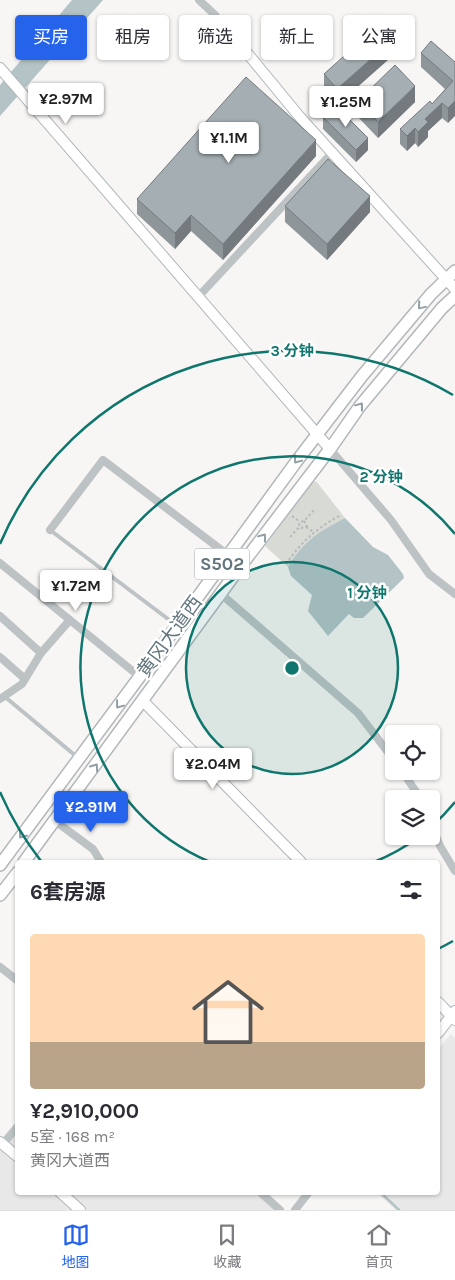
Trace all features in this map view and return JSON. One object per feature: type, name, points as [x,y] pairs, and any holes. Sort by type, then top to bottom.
[{"type":"main road","name":"黄冈大道西","points":[[0,865],[317,434],[374,361],[431,294],[451,276]]},
{"type":"main road","name":"黄冈大道西","points":[[26,860],[360,406],[442,308],[455,296]]},
{"type":"main road","points":[[0,895],[15,876]]},
{"type":"street","points":[[198,0],[215,15]]},
{"type":"street","points":[[251,58],[332,154],[451,276],[455,290]]},
{"type":"street","points":[[0,68],[391,520],[429,574],[455,594]]},
{"type":"street","points":[[198,297],[332,154]]},
{"type":"street","points":[[50,530],[103,460],[228,555]]},
{"type":"street","points":[[0,562],[69,621],[140,677]]},
{"type":"street","points":[[221,594],[358,713],[385,748]]},
{"type":"street","points":[[0,616],[41,652]]},
{"type":"street","points":[[1,698],[22,684],[41,652],[69,621]]},
{"type":"street","points":[[0,657],[25,679]]},
{"type":"street","points":[[143,701],[299,860]]},
{"type":"street","points":[[55,821],[93,849],[100,860]]},
{"type":"street","points":[[440,845],[455,871]]},
{"type":"street","points":[[0,967],[15,979]]},
{"type":"street","points":[[440,1004],[454,1016],[440,1031]]},
{"type":"street","points":[[15,1129],[1,1143],[15,1155]]},
{"type":"street","points":[[63,1195],[80,1210]]},
{"type":"street","points":[[263,1195],[280,1210]]},
{"type":"street","points":[[295,1210],[307,1195]]},
{"type":"lane","points":[[50,530],[177,626]]},
{"type":"lane","points":[[1,698],[79,759]]},
{"type":"path","points":[[300,522],[304,521],[314,510]]},
{"type":"path","points":[[289,514],[300,522]]},
{"type":"path","points":[[286,564],[294,552],[314,532],[341,515]]},
{"type":"path","points":[[304,521],[307,523],[306,527]]},
{"type":"path","points":[[290,537],[300,526],[300,522]]},
{"type":"path","points":[[300,526],[314,532]]},
{"type":"shaded area","points":[[72,0],[103,0],[87,18],[87,15],[59,15]]},
{"type":"shaded area","points":[[21,60],[50,60],[0,116],[0,85]]},
{"type":"shaded area","points":[[316,481],[345,518],[327,528],[306,544],[288,567],[265,546],[312,483]]},
{"type":"shaded area","points":[[345,518],[373,547],[388,555],[404,578],[363,618],[354,618],[349,614],[328,636],[308,611],[312,595],[291,576],[288,567],[300,550],[312,538]]},
{"type":"shaded area","points":[[451,1034],[455,1038],[455,1210],[396,1210],[379,1195],[440,1195],[440,1047]]},
{"type":"shaded area","points":[[15,1128],[15,1195],[262,1195],[280,1210],[0,1210],[0,1142]]},
{"type":"building","points":[[431,41],[455,62],[455,101],[448,108],[442,103],[425,119],[428,122],[418,132],[415,128],[407,136],[400,129],[430,101],[432,104],[453,81],[421,53]]},
{"type":"building","points":[[343,57],[343,60],[370,60],[337,89],[324,74]]},
{"type":"building","points":[[395,65],[415,86],[378,122],[358,101]]},
{"type":"building","points":[[246,77],[316,140],[223,244],[191,215],[175,233],[137,199]]},
{"type":"building","points":[[335,105],[368,138],[356,150],[323,117]]},
{"type":"building","points":[[328,159],[370,196],[327,244],[285,206]]},
{"type":"waterway","points":[[383,1195],[399,1210]]}]
